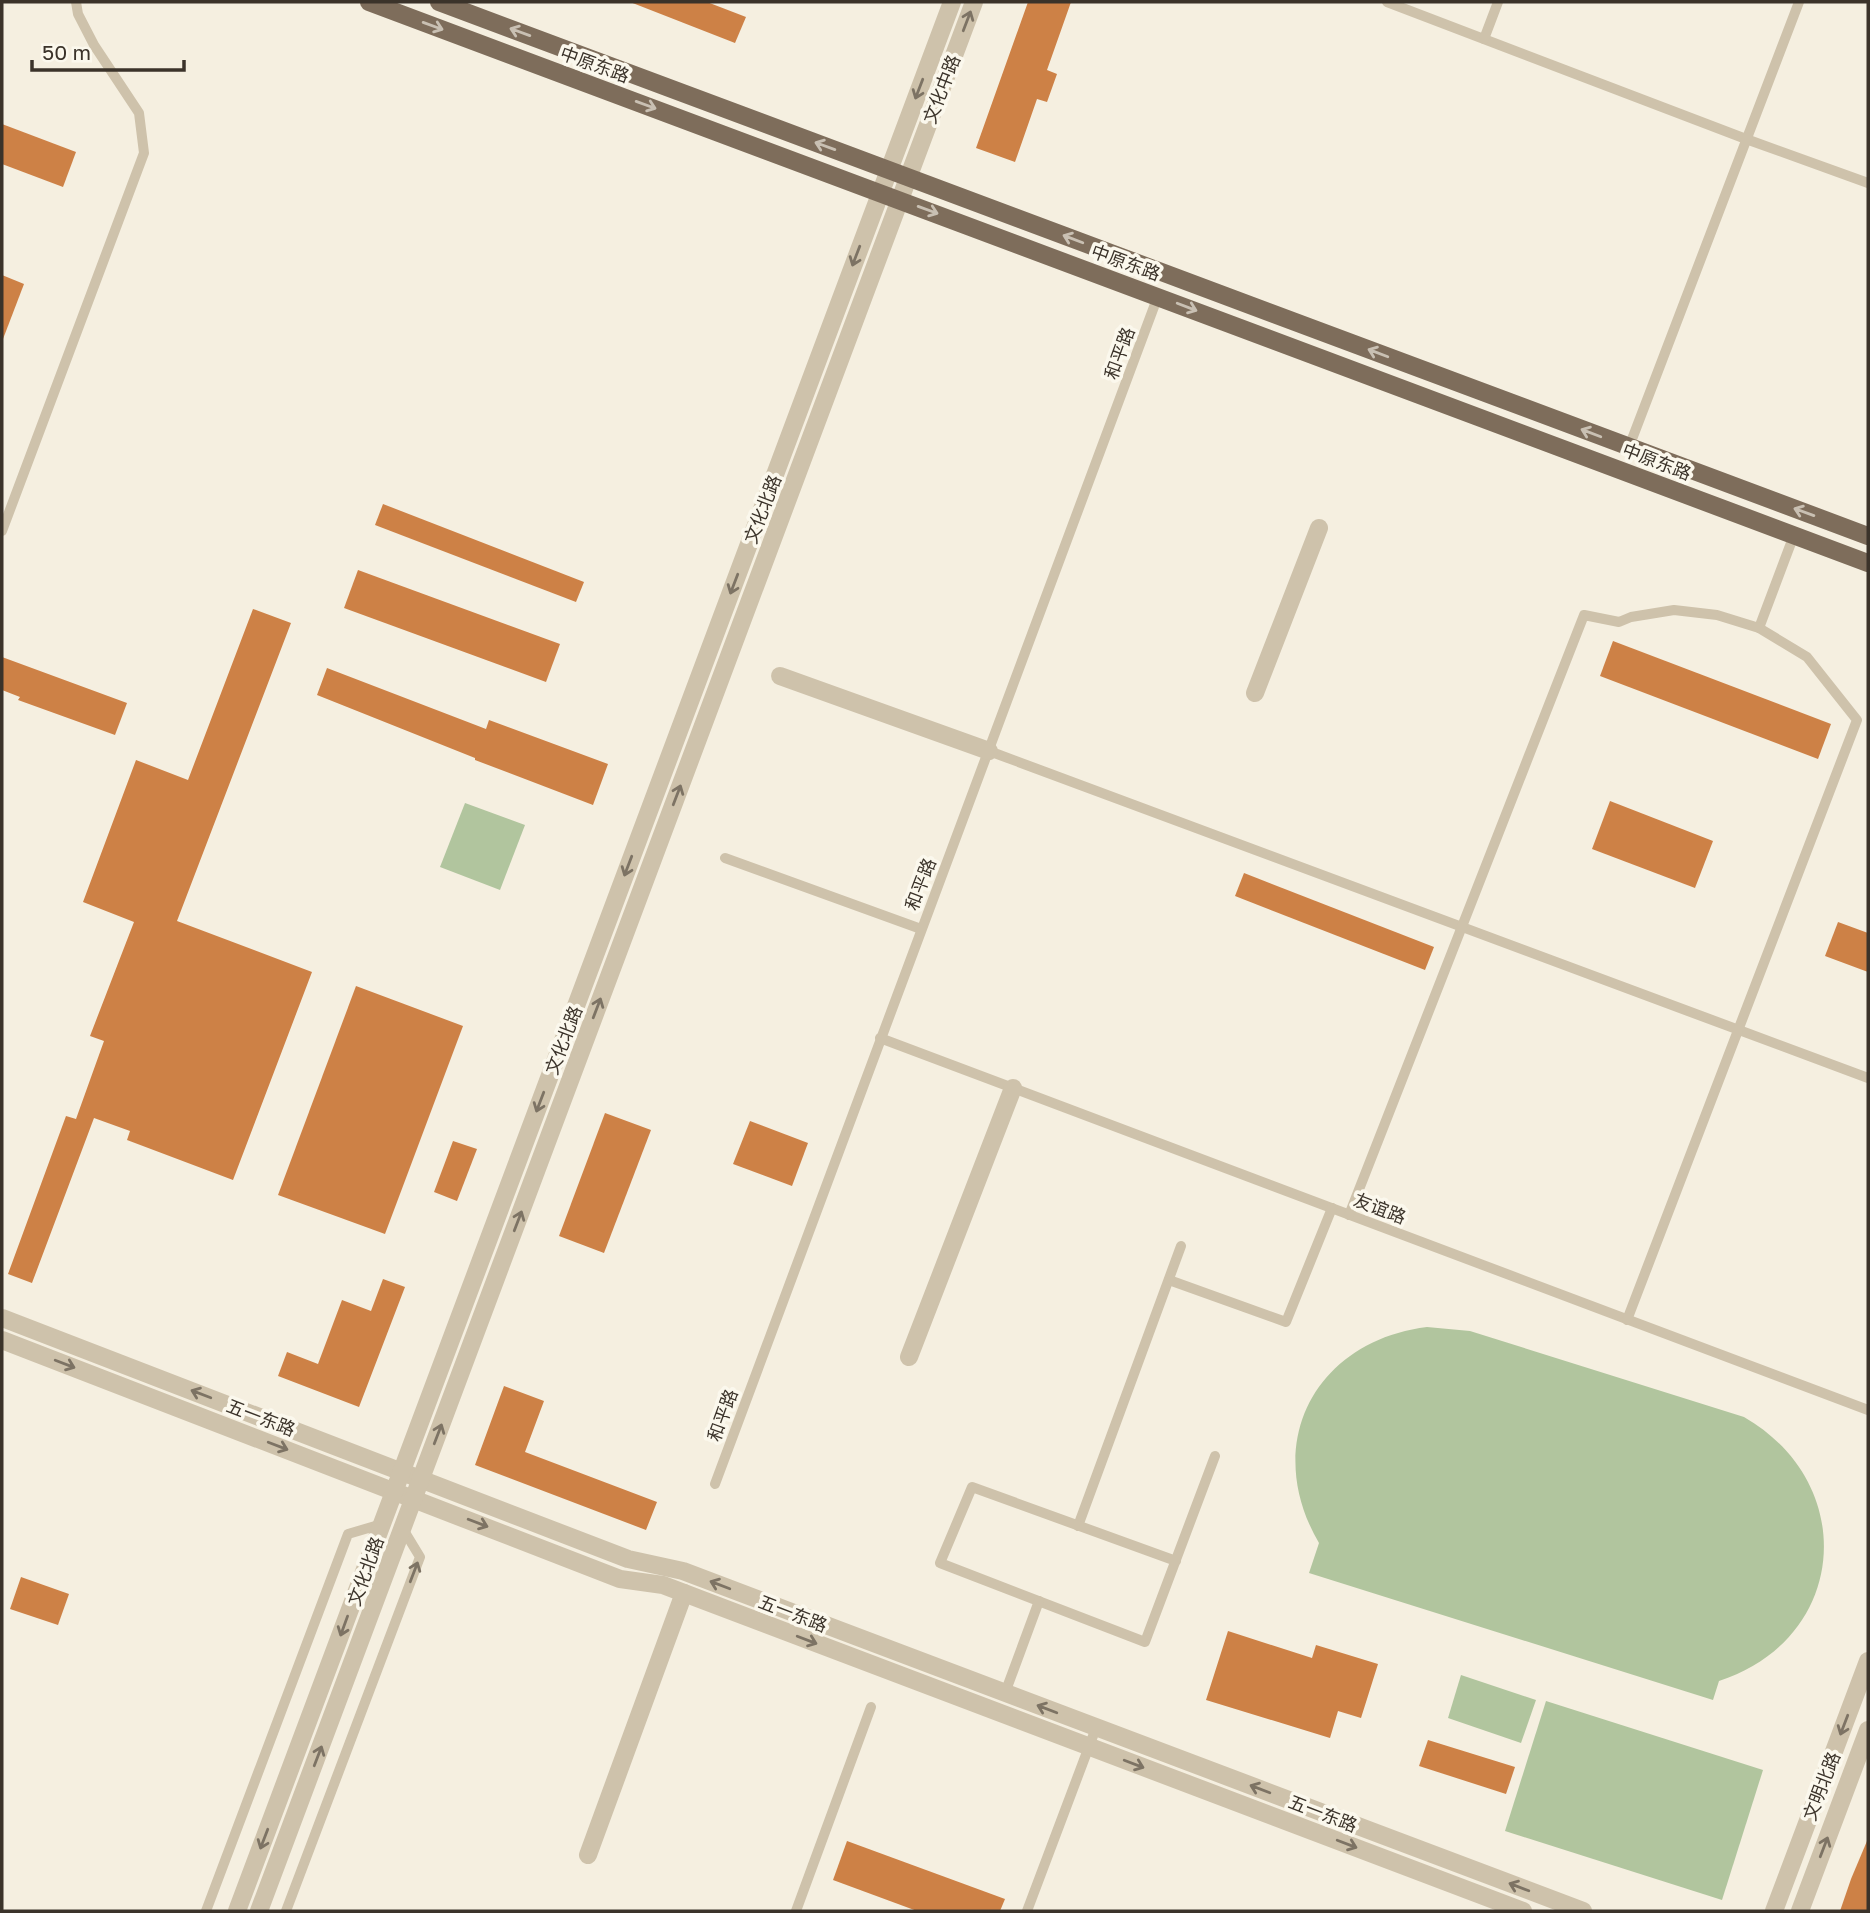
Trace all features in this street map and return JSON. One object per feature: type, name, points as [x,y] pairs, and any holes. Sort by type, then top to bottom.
[{"type":"main road","name":"中原东路","points":[[369,2],[1868,563]]},
{"type":"main road","name":"中原东路","points":[[439,2],[1868,536]]},
{"type":"street","name":"文化中路","points":[[889,169],[952,2]]},
{"type":"street","name":"文化中路","points":[[908,177],[974,2]]},
{"type":"street","name":"文化北路","points":[[237,1911],[889,169]]},
{"type":"street","name":"文化北路","points":[[259,1911],[908,177]]},
{"type":"street","points":[[1255,693],[1319,528]]},
{"type":"street","points":[[780,676],[989,751]]},
{"type":"street","points":[[909,1357],[1013,1088]]},
{"type":"street","name":"五一东路","points":[[2,1318],[628,1559],[683,1572],[1583,1911]]},
{"type":"street","name":"五一东路","points":[[2,1340],[620,1578],[684,1593],[1523,1911]]},
{"type":"street","points":[[588,1855],[684,1593]]},
{"type":"street","name":"文明北路","points":[[1774,1911],[1868,1661]]},
{"type":"street","name":"文明北路","points":[[1800,1911],[1868,1730]]},
{"type":"lane","points":[[2,531],[144,153],[139,113],[94,44],[78,14],[76,2]]},
{"type":"lane","points":[[1387,2],[1868,183]]},
{"type":"lane","points":[[1483,39],[1498,2]]},
{"type":"lane","points":[[1629,447],[1799,2]]},
{"type":"lane","name":"和平路","points":[[715,1484],[1158,296]]},
{"type":"lane","points":[[1759,628],[1794,535]]},
{"type":"lane","points":[[1349,1215],[1584,615],[1619,622],[1631,617],[1674,610],[1717,615],[1759,628],[1807,657],[1857,720],[1627,1320]]},
{"type":"lane","points":[[989,751],[1868,1078]]},
{"type":"lane","points":[[725,858],[922,929]]},
{"type":"lane","name":"友谊路","points":[[880,1038],[1868,1410]]},
{"type":"lane","points":[[1169,1280],[1286,1322],[1332,1208]]},
{"type":"lane","points":[[1078,1526],[1181,1246]]},
{"type":"lane","points":[[1176,1561],[972,1487],[940,1563],[1145,1642],[1176,1561],[1215,1456]]},
{"type":"lane","points":[[206,1911],[348,1534],[382,1524]]},
{"type":"lane","points":[[286,1911],[420,1557],[403,1529]]},
{"type":"lane","points":[[1005,1693],[1039,1601]]},
{"type":"lane","points":[[796,1911],[871,1707]]},
{"type":"lane","points":[[1027,1911],[1096,1728]]},
{"type":"green space","points":[[465,803],[525,825],[500,890],[440,867]]},
{"type":"green space","points":[[1427,1327],[1470,1331],[1744,1417],[1782,1446],[1807,1481],[1821,1519],[1823,1558],[1814,1597],[1794,1631],[1762,1660],[1719,1681],[1713,1700],[1309,1573],[1319,1543],[1302,1506],[1296,1469],[1298,1435],[1309,1403],[1328,1375],[1355,1353],[1388,1336]]},
{"type":"green space","points":[[1461,1675],[1536,1700],[1521,1743],[1448,1718]]},
{"type":"green space","points":[[1546,1701],[1763,1770],[1722,1900],[1505,1831]]},
{"type":"building","points":[[630,2],[707,2],[746,17],[735,43]]},
{"type":"building","points":[[1028,2],[1071,2],[1047,70],[1057,74],[1047,102],[1037,99],[1015,162],[976,148]]},
{"type":"building","points":[[2,124],[76,152],[63,187],[2,164]]},
{"type":"building","points":[[2,275],[24,284],[3,339],[2,338]]},
{"type":"building","points":[[383,504],[584,582],[576,602],[375,525]]},
{"type":"building","points":[[358,570],[560,644],[546,682],[344,608]]},
{"type":"building","points":[[253,609],[291,623],[177,921],[312,972],[233,1180],[127,1140],[130,1131],[94,1118],[32,1283],[8,1274],[66,1116],[76,1119],[104,1041],[90,1036],[134,922],[83,902],[136,760],[188,780]]},
{"type":"building","points":[[1613,641],[1831,724],[1818,759],[1600,676]]},
{"type":"building","points":[[2,657],[127,703],[115,735],[18,700],[20,697],[2,690]]},
{"type":"building","points":[[327,668],[486,729],[489,720],[608,764],[593,805],[317,695]]},
{"type":"building","points":[[1610,801],[1713,841],[1695,888],[1592,849]]},
{"type":"building","points":[[1244,873],[1434,947],[1425,970],[1235,896]]},
{"type":"building","points":[[1838,922],[1868,933],[1868,972],[1825,956]]},
{"type":"building","points":[[356,986],[463,1026],[385,1234],[278,1195]]},
{"type":"building","points":[[605,1113],[651,1130],[604,1253],[559,1236]]},
{"type":"building","points":[[750,1121],[808,1143],[792,1186],[733,1164]]},
{"type":"building","points":[[453,1141],[477,1149],[457,1201],[434,1192]]},
{"type":"building","points":[[383,1279],[405,1287],[359,1407],[278,1376],[287,1352],[318,1364],[342,1300],[371,1311]]},
{"type":"building","points":[[504,1386],[544,1401],[525,1452],[657,1502],[646,1530],[475,1465]]},
{"type":"building","points":[[21,1577],[69,1594],[58,1625],[10,1609]]},
{"type":"building","points":[[1228,1631],[1312,1658],[1316,1645],[1378,1664],[1361,1718],[1338,1711],[1330,1738],[1206,1700]]},
{"type":"building","points":[[1428,1740],[1515,1767],[1506,1794],[1419,1766]]},
{"type":"building","points":[[847,1841],[1005,1899],[1000,1911],[917,1911],[833,1880]]},
{"type":"building","points":[[1867,1841],[1868,1911],[1840,1911],[1851,1879]]}]
